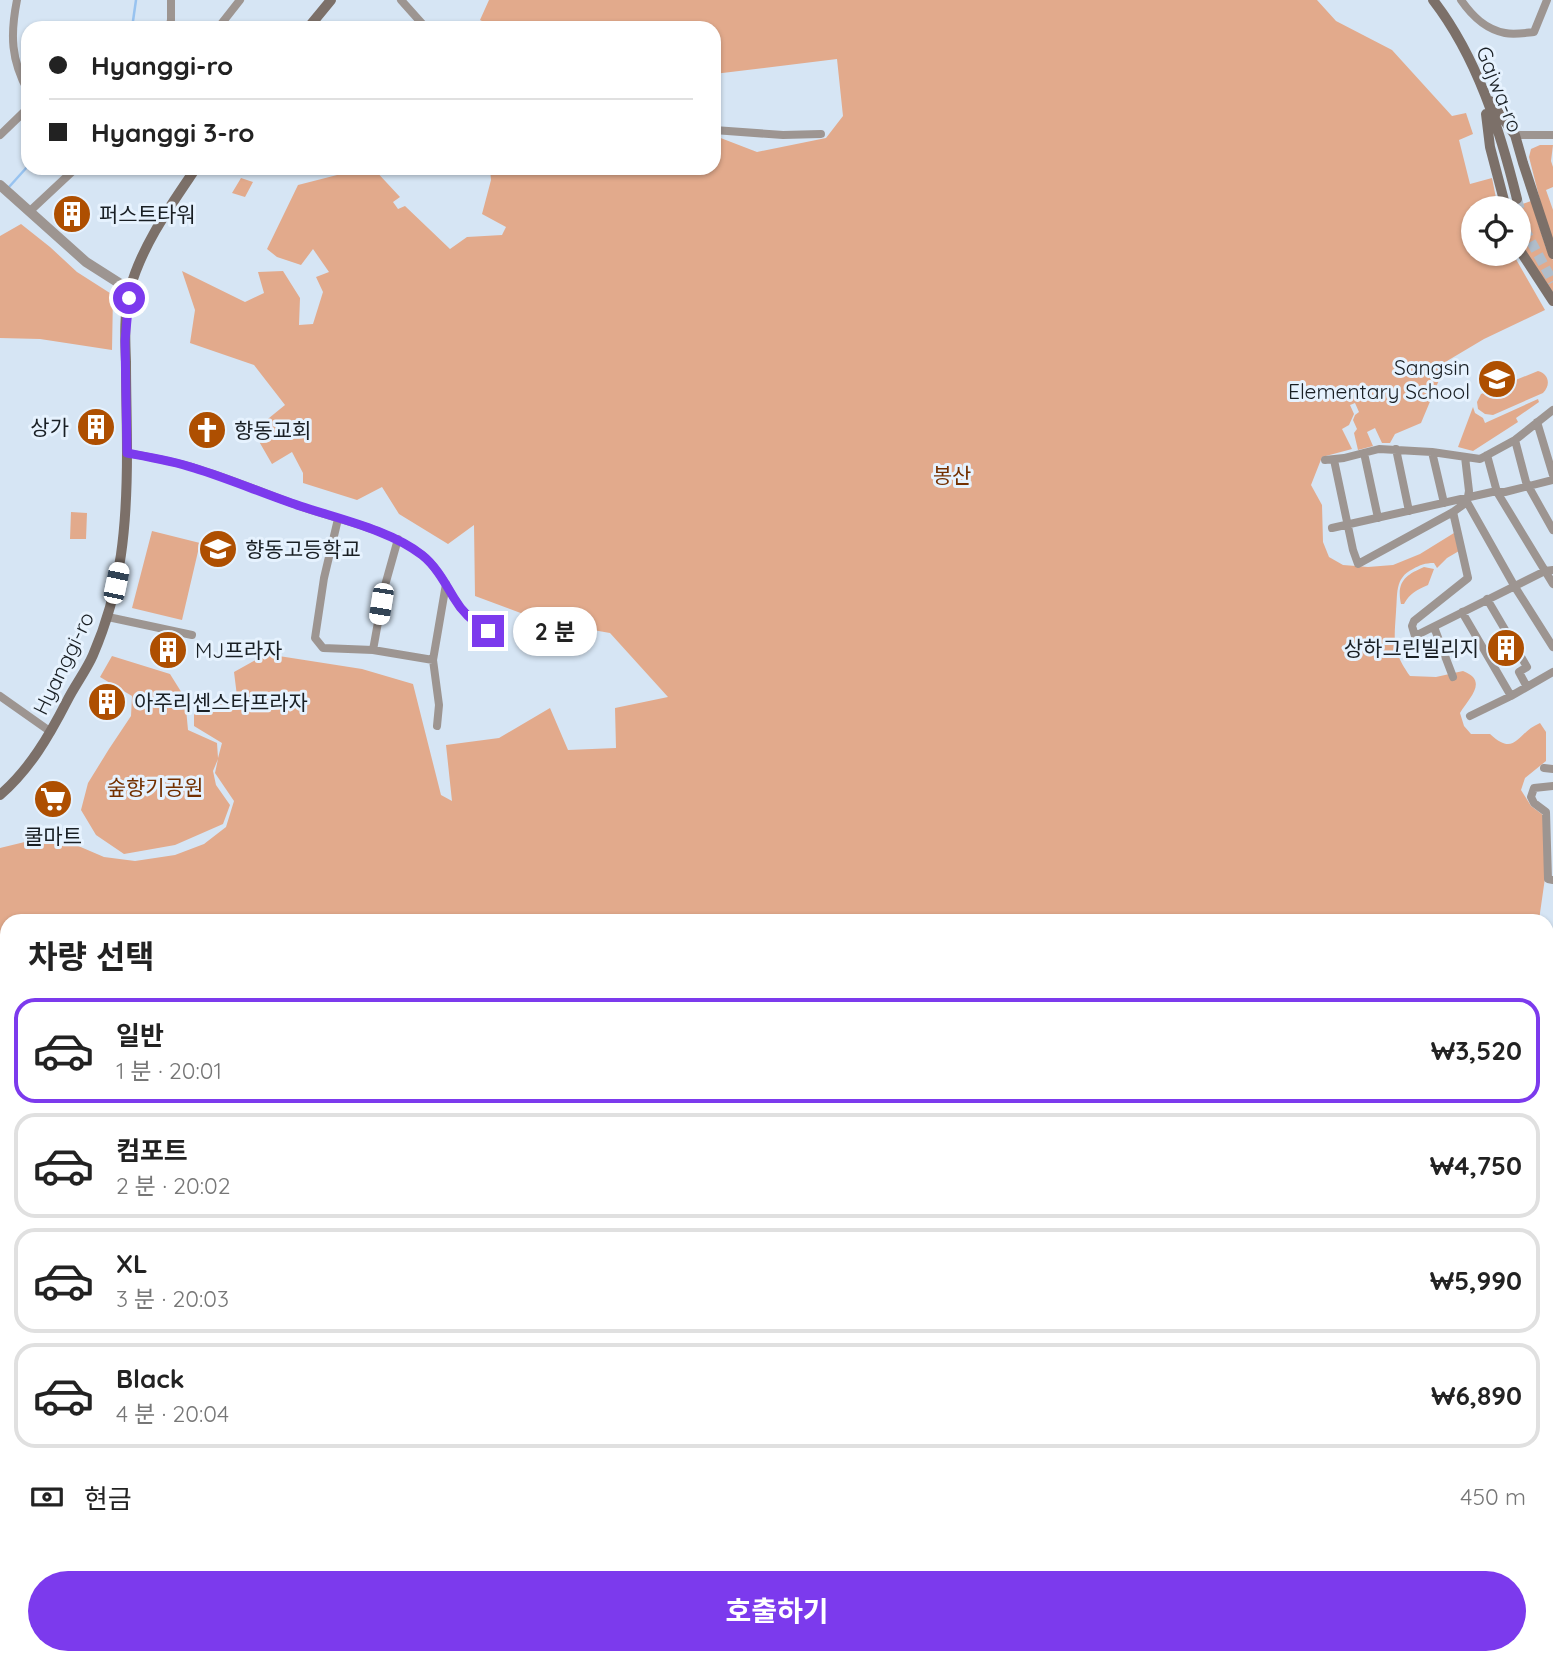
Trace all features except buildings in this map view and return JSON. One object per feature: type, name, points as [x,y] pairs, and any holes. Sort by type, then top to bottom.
[{"type":"main road","points":[[314,21],[331,0]]},
{"type":"main road","name":"Gajwa-ro","points":[[1433,0],[1458,37],[1471,63],[1508,164],[1516,196]]},
{"type":"main road","points":[[1484,94],[1516,135],[1522,163],[1553,254]]},
{"type":"main road","points":[[1484,94],[1490,147],[1503,196]]},
{"type":"main road","name":"Hyanggi-ro","points":[[0,795],[34,759],[51,732],[92,658],[108,617],[122,554],[126,513],[125,341],[130,290],[146,250],[171,204],[191,175]]},
{"type":"main road","points":[[1530,266],[1553,300]]},
{"type":"street","points":[[17,0],[13,21],[14,58],[21,74]]},
{"type":"street","points":[[171,0],[171,21]]},
{"type":"street","points":[[224,21],[240,0]]},
{"type":"street","points":[[401,0],[420,21]]},
{"type":"street","points":[[1461,0],[1472,16],[1483,24],[1506,33],[1534,32],[1547,0]]},
{"type":"street","points":[[0,135],[21,115]]},
{"type":"street","points":[[721,131],[782,135],[821,134]]},
{"type":"street","points":[[1516,135],[1553,135]]},
{"type":"street","points":[[30,211],[69,175]]},
{"type":"street","points":[[0,185],[86,262],[130,290]]},
{"type":"street","points":[[1468,500],[1453,512],[1358,564],[1329,460],[1379,449],[1432,452],[1480,459],[1515,440],[1553,410]]},
{"type":"street","points":[[1332,528],[1529,487],[1553,477],[1537,422]]},
{"type":"street","points":[[1515,440],[1526,482],[1553,530]]},
{"type":"street","points":[[1396,449],[1409,511]]},
{"type":"street","points":[[1432,452],[1444,503]]},
{"type":"street","points":[[127,453],[191,467],[398,539],[425,557],[475,624],[488,631]]},
{"type":"street","points":[[1363,453],[1378,518]]},
{"type":"street","points":[[1487,456],[1497,492],[1549,571],[1553,584]]},
{"type":"street","points":[[1465,457],[1468,500],[1515,587],[1553,647]]},
{"type":"street","points":[[1453,512],[1468,578],[1414,621],[1412,626],[1415,636],[1549,571]]},
{"type":"street","points":[[338,519],[324,578],[315,638],[323,648],[373,650],[433,660]]},
{"type":"street","points":[[373,650],[384,589],[398,539]]},
{"type":"street","points":[[437,726],[439,705],[433,660],[446,584]]},
{"type":"street","points":[[1487,599],[1527,667],[1519,672],[1527,687]]},
{"type":"street","points":[[1462,612],[1511,696]]},
{"type":"street","points":[[108,617],[192,635]]},
{"type":"street","points":[[1434,626],[1452,677]]},
{"type":"street","points":[[1470,716],[1553,671]]},
{"type":"street","name":"Hyanggi-ro","points":[[0,696],[51,732]]},
{"type":"street","points":[[1553,786],[1534,788],[1531,797],[1534,803],[1546,811],[1548,880],[1553,880]]},
{"type":"green space","name":"봉산","points":[[489,0],[1317,0],[1336,21],[1392,50],[1452,116],[1466,113],[1473,134],[1459,140],[1470,184],[1492,178],[1496,196],[1461,196],[1461,266],[1520,266],[1545,310],[1484,339],[1447,361],[1421,423],[1395,434],[1390,443],[1382,443],[1375,428],[1367,432],[1373,446],[1358,450],[1354,433],[1357,429],[1353,420],[1359,412],[1355,403],[1350,405],[1354,414],[1349,425],[1342,429],[1352,449],[1322,457],[1311,485],[1322,505],[1323,542],[1329,557],[1343,565],[1393,565],[1420,554],[1454,533],[1459,551],[1437,568],[1434,563],[1416,568],[1407,573],[1400,582],[1396,646],[1410,676],[1436,677],[1463,671],[1471,675],[1475,680],[1475,690],[1460,713],[1464,726],[1471,734],[1490,734],[1505,744],[1511,744],[1540,723],[1546,732],[1546,761],[1525,778],[1521,790],[1531,806],[1543,815],[1545,878],[1540,914],[0,914],[0,848],[37,839],[76,845],[104,857],[135,861],[175,855],[204,844],[226,827],[234,801],[215,773],[218,759],[213,771],[216,785],[230,805],[223,824],[175,845],[124,854],[96,835],[81,810],[88,783],[131,716],[132,696],[100,677],[112,656],[170,674],[185,698],[188,730],[217,743],[218,758],[222,743],[194,726],[194,715],[199,705],[238,704],[234,672],[266,654],[362,669],[413,684],[441,795],[452,801],[446,745],[499,738],[550,708],[568,750],[616,748],[615,708],[668,697],[610,633],[542,621],[475,596],[474,525],[448,544],[399,514],[382,487],[357,500],[303,483],[303,473],[292,452],[272,464],[253,431],[285,405],[254,365],[190,343],[195,310],[182,271],[245,302],[264,293],[258,272],[283,271],[300,298],[299,325],[313,324],[323,292],[316,277],[329,272],[313,249],[301,265],[277,257],[267,249],[298,185],[337,175],[380,175],[400,197],[393,202],[398,209],[405,206],[450,249],[467,237],[502,235],[506,227],[482,214],[491,175],[721,175],[721,138],[757,152],[826,138],[843,116],[837,59],[721,73],[721,21],[482,21]]},
{"type":"green space","points":[[1540,145],[1553,145],[1553,187],[1546,190],[1553,210],[1553,240],[1529,157],[1531,149]]},
{"type":"green space","points":[[241,178],[253,182],[245,197],[232,193]]},
{"type":"green space","points":[[1531,201],[1546,248],[1553,260],[1553,292],[1531,260]]},
{"type":"green space","points":[[21,224],[77,272],[113,295],[112,350],[40,339],[0,338],[0,236]]},
{"type":"green space","points":[[1538,371],[1548,380],[1543,393],[1493,415],[1478,409],[1477,402],[1481,394]]},
{"type":"green space","points":[[1538,399],[1539,402],[1516,418],[1518,422],[1473,451],[1458,447],[1473,407],[1485,423]]},
{"type":"green space","points":[[71,512],[87,513],[86,539],[70,539]]},
{"type":"green space","points":[[152,531],[200,543],[182,620],[132,608]]},
{"type":"green space","points":[[1424,567],[1434,569],[1428,585],[1414,592],[1401,604],[1401,584],[1412,573]]},
{"type":"waterway","points":[[133,21],[136,0]]},
{"type":"waterway","points":[[9,187],[21,174]]},
{"type":"tunnel","points":[[1531,241],[1553,282]]},
{"type":"place","name":"퍼스트타워","points":[[72,214]]},
{"type":"place","name":"Sangsin Elementary School","points":[[1497,379]]},
{"type":"place","name":"상가","points":[[96,427]]},
{"type":"place","name":"향동교회","points":[[207,430]]},
{"type":"place","name":"향동고등학교","points":[[218,549]]},
{"type":"place","name":"상하그린빌리지","points":[[1506,648]]},
{"type":"place","name":"MJ프라자","points":[[168,650]]},
{"type":"place","name":"아주리센스타프라자","points":[[107,702]]},
{"type":"place","name":"쿨마트","points":[[53,799]]},
{"type":"route","points":[[129,298],[125,341],[127,453],[218,475],[275,498],[398,539],[425,557],[475,624],[488,631]]},
{"type":"park label","name":"숲향기공원","points":[[155,787]]}]
